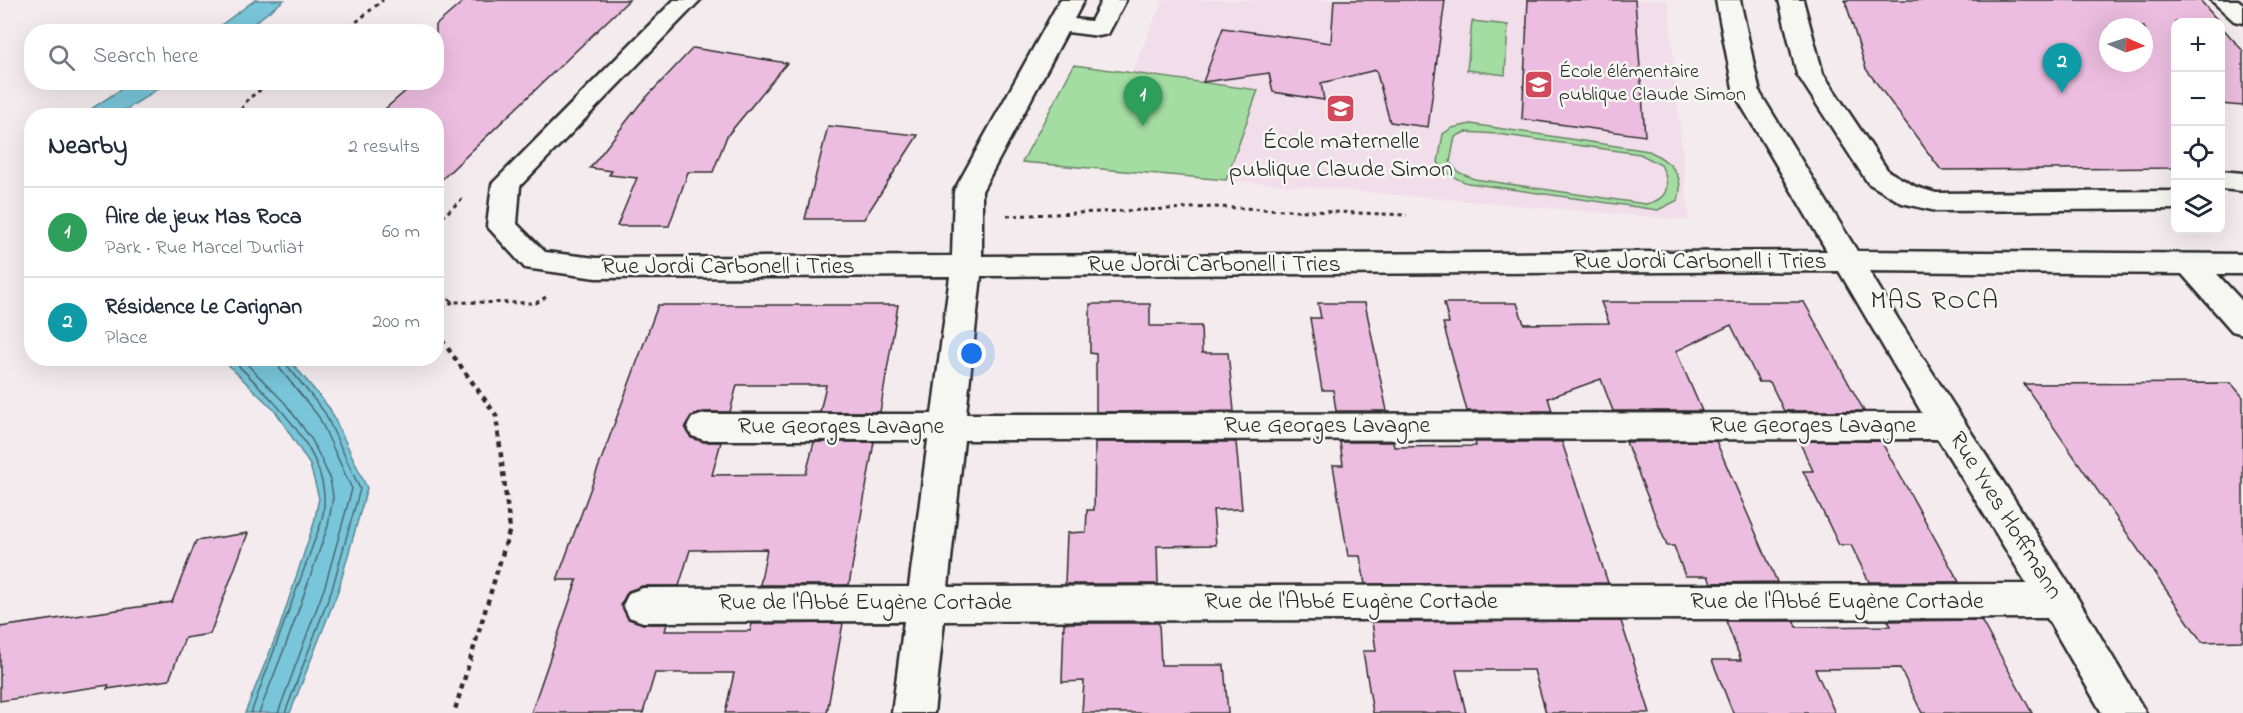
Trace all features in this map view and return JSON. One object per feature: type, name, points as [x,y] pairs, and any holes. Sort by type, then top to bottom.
[{"type":"street","name":"Rue Jordi Carbonell i Tries","points":[[688,0],[506,184],[502,226],[536,261],[596,268],[1849,261],[2243,264]]},
{"type":"street","points":[[913,713],[968,267],[968,191],[1072,0]]},
{"type":"street","points":[[1059,24],[1099,29],[1114,0]]},
{"type":"street","name":"Rue Yves Hoffmann","points":[[1728,0],[1747,93],[1849,261],[1886,327],[2126,713]]},
{"type":"street","points":[[1791,0],[1810,74],[1878,177],[1894,188],[1915,199],[1936,202],[2171,200]]},
{"type":"street","points":[[2223,0],[2243,16]]},
{"type":"street","points":[[2225,180],[2243,182]]},
{"type":"street","points":[[2191,264],[2243,323]]},
{"type":"street","name":"Rue Georges Lavagne","points":[[704,427],[1949,426]]},
{"type":"street","name":"Rue de l'Abbé Eugène Cortade","points":[[644,605],[927,602],[2058,601]]},
{"type":"path","points":[[354,24],[383,0]]},
{"type":"path","points":[[242,108],[248,99],[261,90]]},
{"type":"path","points":[[968,218],[1214,207],[1407,215]]},
{"type":"path","points":[[444,295],[453,302]]},
{"type":"path","points":[[444,306],[453,302],[536,303]]},
{"type":"path","points":[[444,343],[496,415],[510,529],[454,713]]},
{"type":"shaded area","points":[[1163,0],[1668,0],[1689,220],[1226,180],[1258,90],[1132,72]]},
{"type":"green space","points":[[1472,21],[1508,25],[1505,75],[1467,70]]},
{"type":"green space","points":[[1074,65],[1258,90],[1226,180],[1022,162]]},
{"type":"green space","points":[[1471,124],[1649,151],[1669,164],[1678,176],[1680,191],[1678,200],[1658,210],[1468,183],[1451,176],[1438,162],[1443,134],[1452,128]],"holes":[[[1465,132],[1497,134],[1640,154],[1661,165],[1666,179],[1666,190],[1659,199],[1645,204],[1474,179],[1458,172],[1450,162],[1455,137]]]},
{"type":"water","points":[[255,0],[284,0],[253,24],[222,24]]},
{"type":"water","points":[[120,90],[156,90],[129,108],[93,108]]},
{"type":"water","points":[[229,366],[295,366],[330,409],[367,488],[338,591],[290,713],[245,713],[279,629],[314,523],[319,498],[310,465],[276,412]]},
{"type":"building","points":[[465,0],[629,0],[444,177],[444,108],[386,108],[407,90],[444,90],[444,24],[437,24]]},
{"type":"building","points":[[1334,0],[1445,0],[1428,127],[1390,122],[1376,70],[1321,83],[1324,100],[1273,92],[1269,73],[1203,82],[1223,28],[1331,43]]},
{"type":"building","points":[[1528,0],[1635,0],[1645,136],[1522,119]]},
{"type":"building","points":[[1845,0],[2200,0],[2216,18],[2171,18],[2171,168],[1941,170],[1866,69]]},
{"type":"building","points":[[2225,31],[2243,51],[2243,106],[2225,104]]},
{"type":"building","points":[[693,48],[787,63],[727,136],[713,172],[688,172],[669,226],[617,226],[637,178],[609,175],[612,171],[590,168],[640,104]]},
{"type":"building","points":[[828,126],[918,135],[864,219],[805,219]]},
{"type":"building","points":[[1601,302],[1804,302],[1864,411],[1784,411],[1770,382],[1759,382],[1731,325],[1676,351],[1702,411],[1613,411],[1601,379],[1548,398],[1552,411],[1467,411],[1443,323],[1449,323],[1444,303],[1517,303],[1524,324],[1609,323]]},
{"type":"building","points":[[1318,303],[1365,303],[1387,411],[1336,411],[1333,390],[1322,390],[1310,318],[1321,318]]},
{"type":"building","points":[[1090,304],[1150,304],[1150,326],[1201,326],[1202,353],[1228,353],[1234,411],[1096,412],[1096,354],[1090,353]]},
{"type":"building","points":[[658,305],[898,305],[880,412],[820,412],[826,385],[737,385],[730,412],[703,412],[691,416],[685,426],[691,438],[704,442],[721,442],[712,475],[806,474],[814,442],[874,442],[849,585],[760,585],[767,549],[690,550],[679,586],[642,586],[628,591],[621,604],[628,619],[643,624],[667,624],[665,631],[750,631],[752,624],[843,623],[827,713],[725,713],[734,673],[655,673],[643,713],[531,713],[577,580],[557,580]]},
{"type":"building","points":[[2231,383],[2243,397],[2243,641],[2202,642],[2024,384]]},
{"type":"building","points":[[1716,441],[1777,582],[1711,583],[1708,576],[1685,576],[1674,546],[1667,546],[1626,442]]},
{"type":"building","points":[[1799,441],[1881,441],[1959,582],[1869,582],[1851,545],[1839,545],[1803,471],[1813,471]]},
{"type":"building","points":[[1095,442],[1236,442],[1242,509],[1213,510],[1216,545],[1157,546],[1158,584],[1065,584],[1067,533],[1086,532],[1087,510],[1094,510]]},
{"type":"building","points":[[1340,442],[1393,442],[1394,447],[1476,446],[1475,442],[1562,442],[1608,583],[1365,584],[1360,556],[1348,556],[1333,465],[1343,465]]},
{"type":"building","points":[[248,533],[210,634],[185,638],[169,680],[107,689],[109,685],[0,701],[0,627],[172,602],[196,541]]},
{"type":"building","points":[[1981,620],[2032,713],[1922,713],[1900,668],[1815,669],[1835,713],[1733,713],[1712,660],[1741,660],[1726,621],[1794,621],[1796,627],[1891,626],[1888,621]]},
{"type":"building","points":[[1621,621],[1650,713],[1546,713],[1534,670],[1456,670],[1466,713],[1373,713],[1363,651],[1376,651],[1372,622]]},
{"type":"building","points":[[1064,623],[1159,623],[1161,665],[1224,665],[1228,713],[1082,713],[1084,681],[1062,682]]},
{"type":"place","name":"École élémentaire publique Claude Simon","points":[[1538,84]]},
{"type":"place","name":"Résidence Le Carignan","points":[[2062,93]]},
{"type":"place","name":"École maternelle publique Claude Simon","points":[[1341,109]]},
{"type":"place","name":"Aire de jeux Mas Roca","points":[[1143,126]]},
{"type":"district","name":"MAS ROCA","points":[[1935,302]]}]
